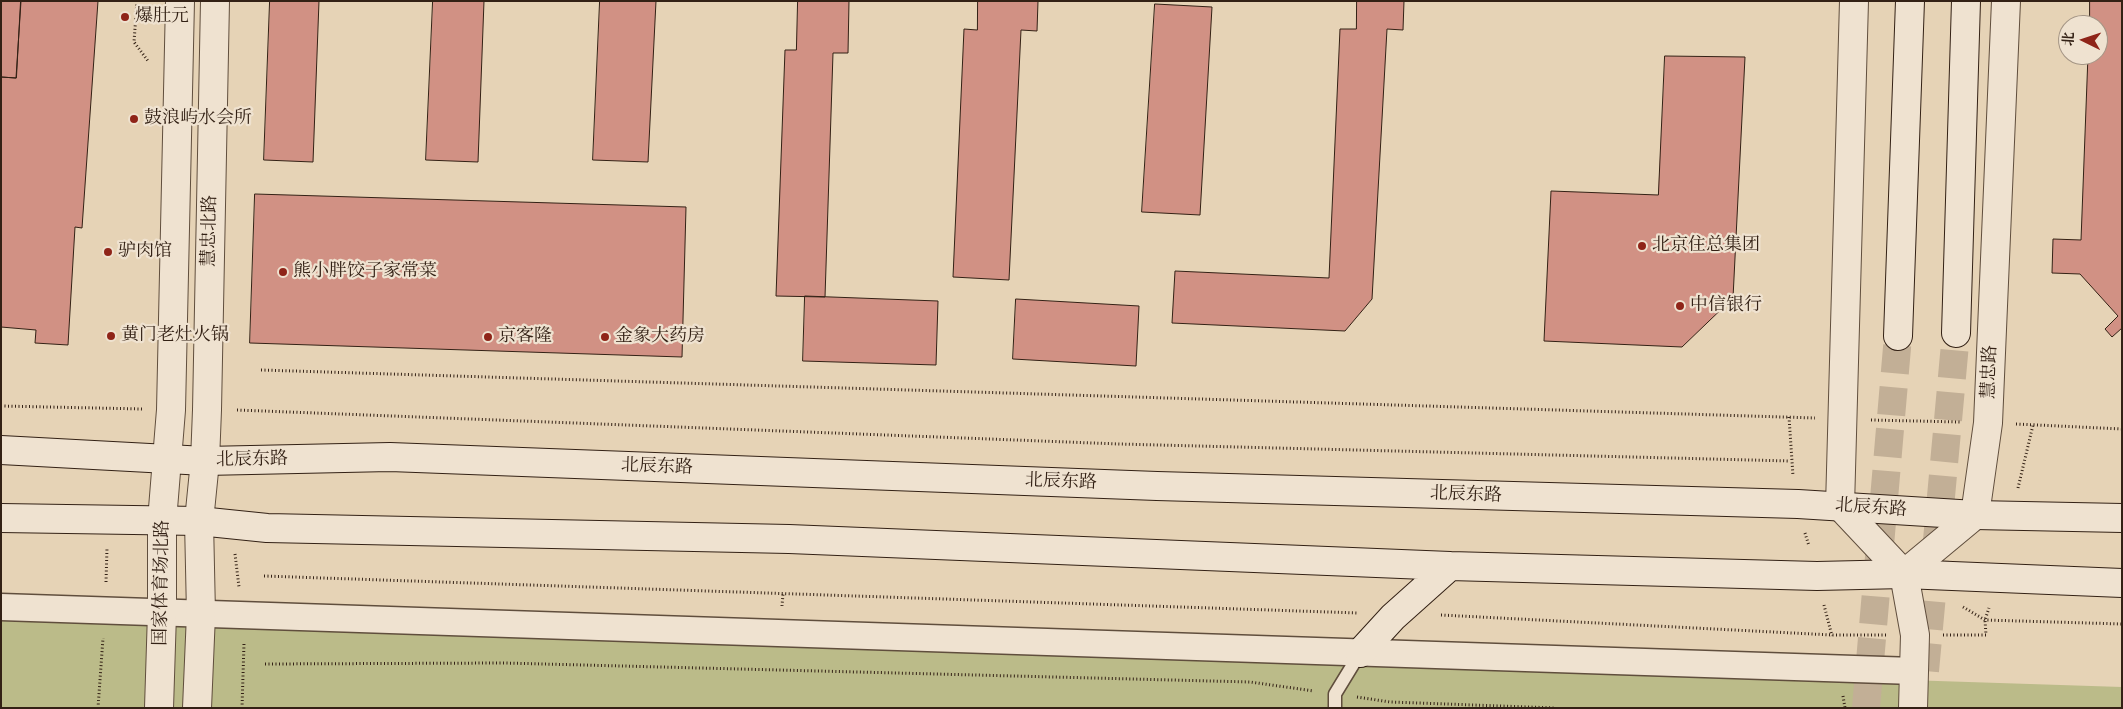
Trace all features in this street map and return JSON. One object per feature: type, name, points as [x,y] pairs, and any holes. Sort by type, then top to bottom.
[{"type":"main road","name":"慧忠北路","points":[[167,459],[171,410],[180,1]]},
{"type":"main road","name":"慧忠北路","points":[[205,461],[214,1]]},
{"type":"main road","points":[[1854,1],[1840,506],[1904,574],[1915,635],[1913,708]]},
{"type":"main road","points":[[1898,336],[1910,1]]},
{"type":"main road","points":[[1956,334],[1966,1]]},
{"type":"main road","name":"慧忠路","points":[[1975,515],[1988,423],[2006,1]]},
{"type":"main road","name":"北辰东路","points":[[1,450],[205,461],[390,458],[1157,486],[1840,506],[1975,515],[2122,518]]},
{"type":"main road","name":"国家体育场北路","points":[[159,708],[162,521],[167,459]]},
{"type":"main road","name":"国家体育场北路","points":[[197,708],[201,614],[199,521],[205,461]]},
{"type":"main road","points":[[1904,574],[1975,515]]},
{"type":"main road","points":[[1,518],[199,521],[267,528],[789,540],[1450,566],[1817,576],[1904,574],[2122,583]]},
{"type":"main road","points":[[1360,653],[1393,617],[1450,566]]},
{"type":"street","points":[[1,607],[1914,671]]},
{"type":"lane","points":[[1334,708],[1335,694],[1360,653]]},
{"type":"path","points":[[261,370],[1988,423],[2122,429]]},
{"type":"path","points":[[1,406],[171,410]]},
{"type":"path","points":[[207,410],[1119,444],[1790,461]]},
{"type":"path","points":[[2012,515],[2033,425]]},
{"type":"path","points":[[98,708],[105,609],[108,521]]},
{"type":"path","points":[[231,524],[242,616],[244,664],[242,708]]},
{"type":"path","points":[[264,576],[1373,613],[1393,617],[1414,614],[1832,635],[1986,635],[1985,620],[1999,579]]},
{"type":"path","points":[[1960,606],[1985,620],[2122,624]]},
{"type":"path","points":[[265,664],[504,662],[1250,682],[1390,702],[1556,708]]},
{"type":"green space","points":[[1,618],[2122,687],[2122,708],[1,708]]},
{"type":"building","points":[[1,1],[21,1],[16,78],[1,77]]},
{"type":"building","points":[[21,1],[98,1],[82,228],[75,227],[68,345],[35,343],[36,330],[1,327],[1,77],[16,78]]},
{"type":"building","points":[[270,1],[319,1],[313,162],[264,160]]},
{"type":"building","points":[[433,1],[484,1],[478,162],[426,160]]},
{"type":"building","points":[[600,1],[656,1],[648,162],[593,160]]},
{"type":"building","points":[[798,1],[849,1],[848,53],[833,53],[825,297],[776,296],[785,50],[796,50]]},
{"type":"building","points":[[978,1],[1038,1],[1037,31],[1021,30],[1009,280],[953,277],[964,29],[977,30]]},
{"type":"building","points":[[1357,1],[1404,1],[1403,30],[1387,29],[1372,299],[1345,331],[1172,323],[1175,271],[1329,278],[1340,29],[1356,29]]},
{"type":"building","points":[[2090,1],[2122,1],[2122,328],[2112,337],[2105,329],[2118,316],[2080,274],[2052,273],[2053,239],[2081,240],[2088,65],[2108,65],[2108,15],[2090,15]]},
{"type":"building","points":[[1155,4],[1212,7],[1200,215],[1142,212]]},
{"type":"building","name":"北京住总集团","points":[[1665,56],[1745,57],[1733,298],[1682,347],[1544,341],[1551,191],[1658,195]]},
{"type":"building","points":[[255,194],[686,207],[682,357],[250,343]]},
{"type":"building","points":[[805,296],[938,301],[936,365],[803,361]]},
{"type":"building","points":[[1016,299],[1139,306],[1136,366],[1013,359]]},
{"type":"tunnel","points":[[1925,671],[1956,333]]},
{"type":"tunnel","points":[[1866,708],[1898,336]]},
{"type":"place","name":"爆肚元","points":[[125,17]]},
{"type":"place","name":"鼓浪屿水会所","points":[[134,119]]},
{"type":"place","name":"北京住总集团","points":[[1642,246]]},
{"type":"place","name":"驴肉馆","points":[[108,252]]},
{"type":"place","name":"熊小胖饺子家常菜","points":[[283,272]]},
{"type":"place","name":"中信银行","points":[[1680,306]]},
{"type":"place","name":"黄门老灶火锅","points":[[111,336]]},
{"type":"place","name":"京客隆","points":[[488,337]]},
{"type":"place","name":"金象大药房","points":[[605,337]]}]
